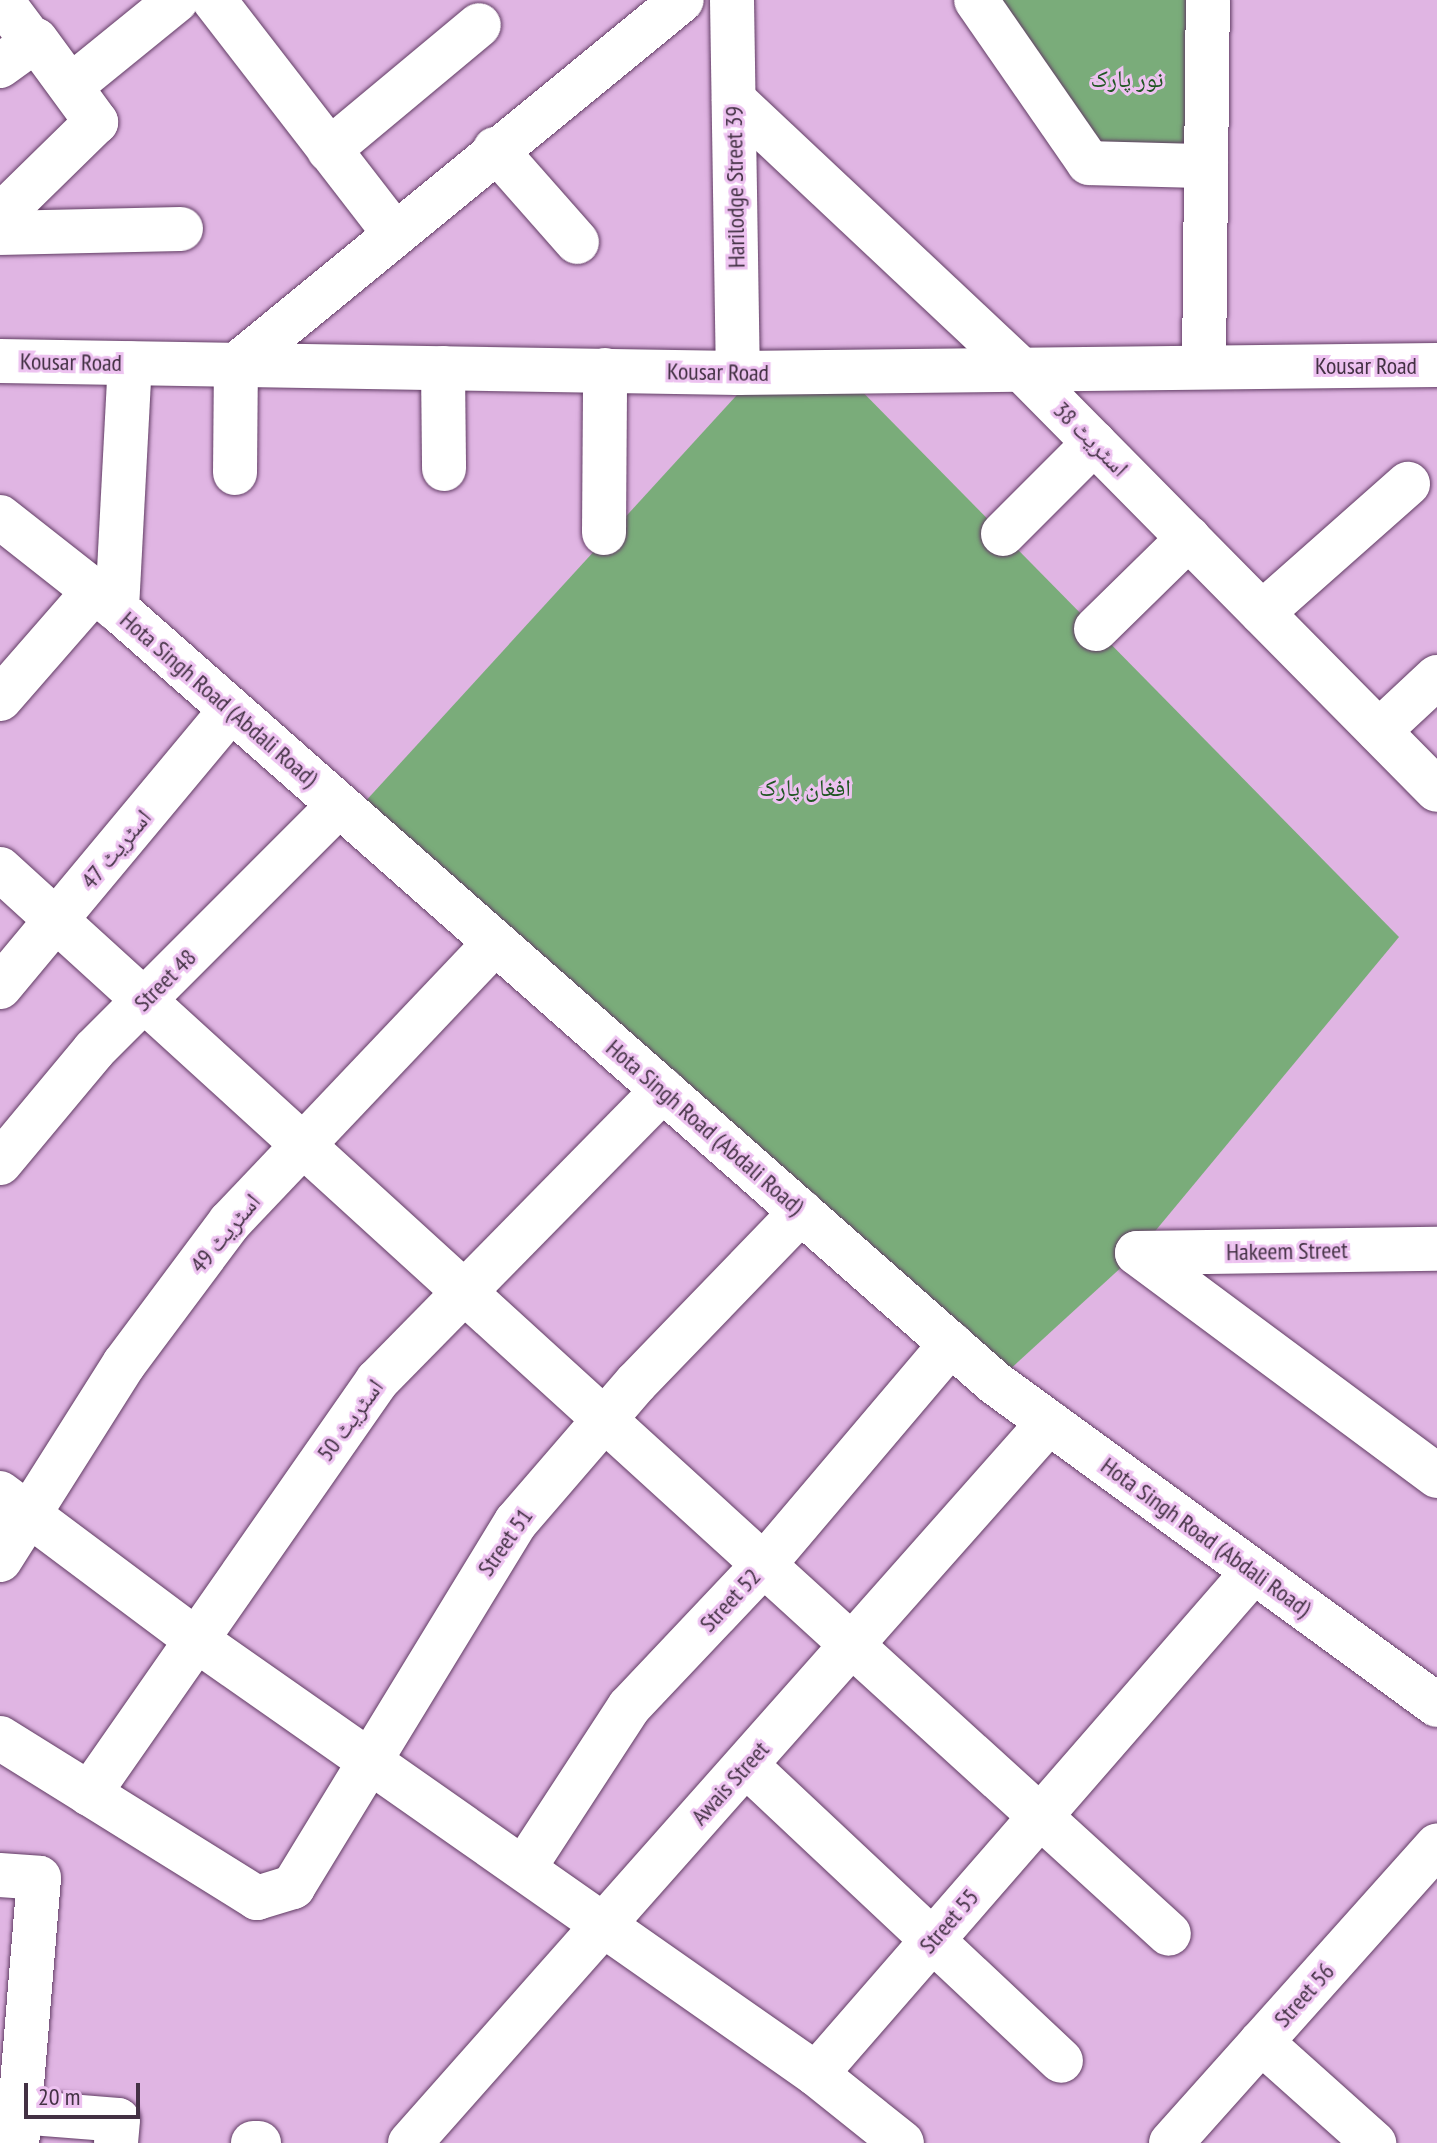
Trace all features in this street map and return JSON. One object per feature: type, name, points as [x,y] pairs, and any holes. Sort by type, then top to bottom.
[{"type":"street","points":[[0,216],[95,128],[71,86],[16,53],[1,0]]},
{"type":"street","points":[[71,86],[177,0]]},
{"type":"street","points":[[214,0],[394,233]]},
{"type":"street","name":"Harilodge Street 39","points":[[732,0],[738,373]]},
{"type":"street","points":[[976,0],[1089,163],[1206,166]]},
{"type":"street","points":[[1204,367],[1208,0]]},
{"type":"street","points":[[235,473],[236,365],[671,2]]},
{"type":"street","points":[[329,150],[479,25]]},
{"type":"street","name":"اسٹریٹ 38","points":[[734,100],[1022,370],[1437,790]]},
{"type":"street","points":[[495,149],[577,242]]},
{"type":"street","points":[[0,233],[181,229]]},
{"type":"street","name":"Kousar Road","points":[[0,361],[738,373],[1437,365]]},
{"type":"street","points":[[0,699],[106,600],[130,363]]},
{"type":"street","points":[[443,368],[444,469]]},
{"type":"street","points":[[604,533],[605,370]]},
{"type":"street","points":[[1003,534],[1094,443]]},
{"type":"street","points":[[1262,613],[1408,484]]},
{"type":"street","name":"Hota Singh Road (Abdali Road)","points":[[0,517],[106,600],[951,1344],[1049,1422],[1437,1705]]},
{"type":"street","points":[[1096,629],[1189,538]]},
{"type":"street","points":[[1379,731],[1437,677]]},
{"type":"street","name":"اسٹریٹ 47","points":[[0,987],[231,710]]},
{"type":"street","name":"Street 48","points":[[0,1163],[146,1000],[339,805]]},
{"type":"street","points":[[0,869],[855,1643],[1169,1934]]},
{"type":"street","name":"اسٹریٹ 49","points":[[0,1560],[14,1504],[186,1281],[305,1144],[495,943]]},
{"type":"street","name":"اسٹریٹ 50","points":[[89,1794],[377,1381],[464,1289],[663,1090]]},
{"type":"street","name":"Street 51","points":[[89,1794],[257,1898],[293,1887],[367,1755],[516,1522],[606,1417],[801,1212]]},
{"type":"street","name":"Hakeem Street","points":[[1437,1249],[1137,1253],[1437,1476]]},
{"type":"street","name":"Street 52","points":[[524,1868],[629,1707],[766,1562],[951,1344]]},
{"type":"street","name":"Awais Street","points":[[410,2143],[1049,1422]]},
{"type":"street","points":[[14,1504],[195,1639],[367,1755],[816,2074],[902,2143]]},
{"type":"street","name":"Street 55","points":[[816,2074],[1253,1572]]},
{"type":"street","points":[[0,1738],[89,1794]]},
{"type":"street","points":[[746,1765],[1061,2061]]},
{"type":"street","name":"Street 56","points":[[1171,2143],[1437,1846]]},
{"type":"street","points":[[0,1875],[39,1878],[18,2128],[118,2120],[116,2143]]},
{"type":"street","points":[[1261,2042],[1374,2143]]},
{"type":"green space","name":"نور پارک","points":[[976,0],[1208,0],[1206,166],[1089,163]]},
{"type":"green space","name":"افغان پارک","points":[[843,372],[1399,937],[1137,1253],[995,1383],[352,816],[757,373]]}]
